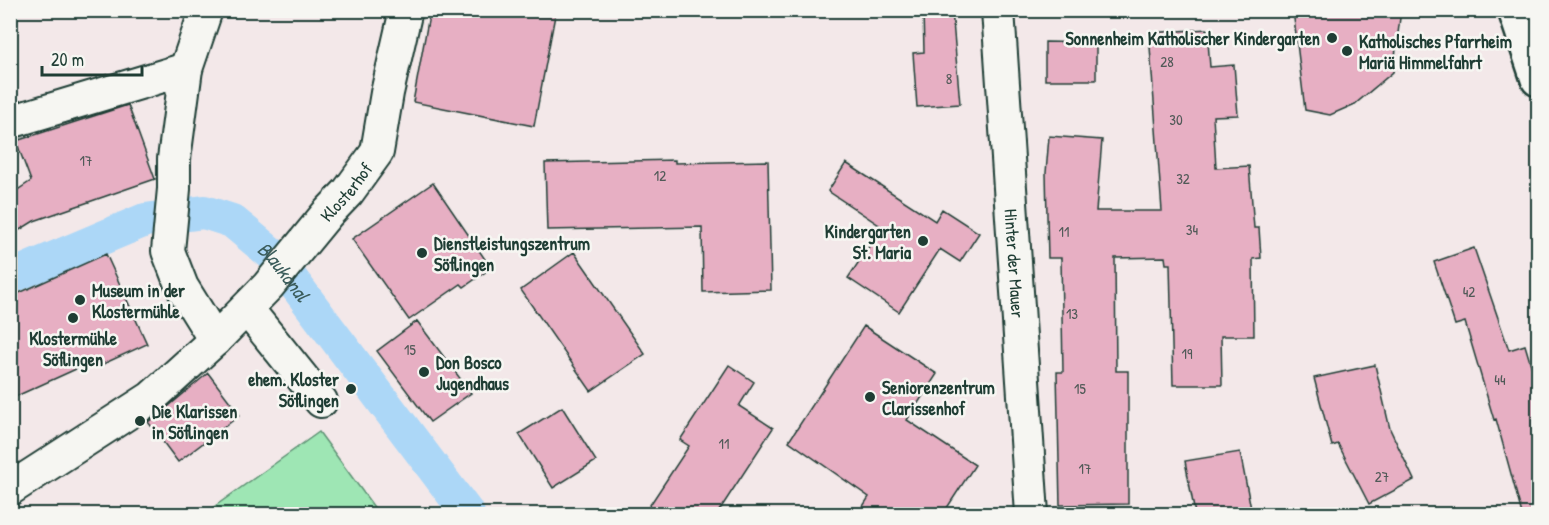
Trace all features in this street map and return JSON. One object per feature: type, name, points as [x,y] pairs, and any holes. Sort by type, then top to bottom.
[{"type":"street","points":[[206,10],[186,69],[174,159],[174,189],[168,251],[182,287],[215,340]]},
{"type":"street","name":"Klosterhof","points":[[10,489],[151,398],[247,309],[348,192],[377,152],[387,93],[406,10]]},
{"type":"street","name":"Hinter der Mauer","points":[[998,10],[1032,514]]},
{"type":"street","points":[[1515,10],[1539,79]]},
{"type":"street","points":[[10,122],[186,69]]},
{"type":"street","points":[[247,309],[321,401]]},
{"type":"green space","points":[[319,432],[379,514],[204,514]]},
{"type":"building","points":[[430,10],[556,10],[534,126],[413,102]]},
{"type":"building","points":[[923,10],[952,10],[960,104],[917,107],[913,53],[924,52]]},
{"type":"building","name":"Katholisches Pfarrheim Mariä Himmelfahrt","points":[[1293,10],[1401,10],[1393,72],[1355,104],[1330,115],[1305,110]]},
{"type":"building","points":[[1207,29],[1210,67],[1234,65],[1238,115],[1213,116],[1216,168],[1249,166],[1254,228],[1259,228],[1261,258],[1253,259],[1254,336],[1221,336],[1222,385],[1173,385],[1170,264],[1166,264],[1165,257],[1115,258],[1116,371],[1128,371],[1128,504],[1060,505],[1057,372],[1063,372],[1061,258],[1048,258],[1046,173],[1049,136],[1102,140],[1096,211],[1162,211],[1149,33]]},
{"type":"building","points":[[1045,42],[1096,43],[1096,80],[1045,80]]},
{"type":"building","points":[[128,105],[155,179],[34,221],[10,236],[10,195],[31,181],[16,141]]},
{"type":"building","points":[[675,160],[675,163],[768,161],[771,290],[703,292],[702,227],[547,230],[545,163]]},
{"type":"building","name":"Kindergarten St. Maria","points":[[846,163],[935,221],[942,209],[979,233],[960,262],[940,249],[899,312],[848,278],[882,227],[828,191]]},
{"type":"building","name":"Dienstleistungszentrum Söflingen","points":[[433,183],[491,268],[464,287],[461,284],[409,320],[352,239]]},
{"type":"building","points":[[1474,248],[1509,350],[1525,345],[1539,392],[1539,514],[1522,514],[1496,419],[1494,420],[1465,322],[1455,325],[1434,262]]},
{"type":"building","points":[[574,252],[645,354],[591,391],[521,290]]},
{"type":"building","name":"Klostermühle Söflingen","points":[[106,254],[147,344],[101,365],[98,359],[10,399],[10,297]]},
{"type":"building","name":"Don Bosco Jugendhaus","points":[[417,321],[471,393],[430,422],[377,351]]},
{"type":"building","name":"Seniorenzentrum Clarissenhof","points":[[864,326],[937,374],[907,420],[975,465],[943,514],[858,514],[869,497],[789,441]]},
{"type":"building","points":[[729,365],[754,382],[739,406],[773,428],[717,514],[644,514],[689,446],[680,440]]},
{"type":"building","points":[[1375,365],[1390,429],[1414,480],[1369,504],[1338,444],[1332,446],[1314,378]]},
{"type":"building","points":[[208,373],[240,415],[178,462],[148,422]]},
{"type":"building","points":[[562,407],[596,461],[553,488],[519,434]]},
{"type":"building","points":[[1240,452],[1252,514],[1195,514],[1185,461]]},
{"type":"waterway","name":"Blaukanal","points":[[10,277],[145,220],[204,212],[232,221],[273,255],[468,514]]},
{"type":"place","name":"Sonnenheim Katholischer Kindergarten","points":[[1332,38]]},
{"type":"place","name":"Katholisches Pfarrheim Mariä Himmelfahrt","points":[[1347,51]]},
{"type":"place","name":"Kindergarten St. Maria","points":[[923,241]]},
{"type":"place","name":"Dienstleistungszentrum Söflingen","points":[[422,253]]},
{"type":"place","name":"Museum in der Klostermühle","points":[[80,300]]},
{"type":"place","name":"Klostermühle Söflingen","points":[[73,318]]},
{"type":"place","name":"Don Bosco Jugendhaus","points":[[424,372]]},
{"type":"place","name":"ehem. Kloster Söflingen","points":[[351,389]]},
{"type":"place","name":"Seniorenzentrum Clarissenhof","points":[[870,397]]},
{"type":"place","name":"Die Klarissen in Söflingen","points":[[140,421]]}]
